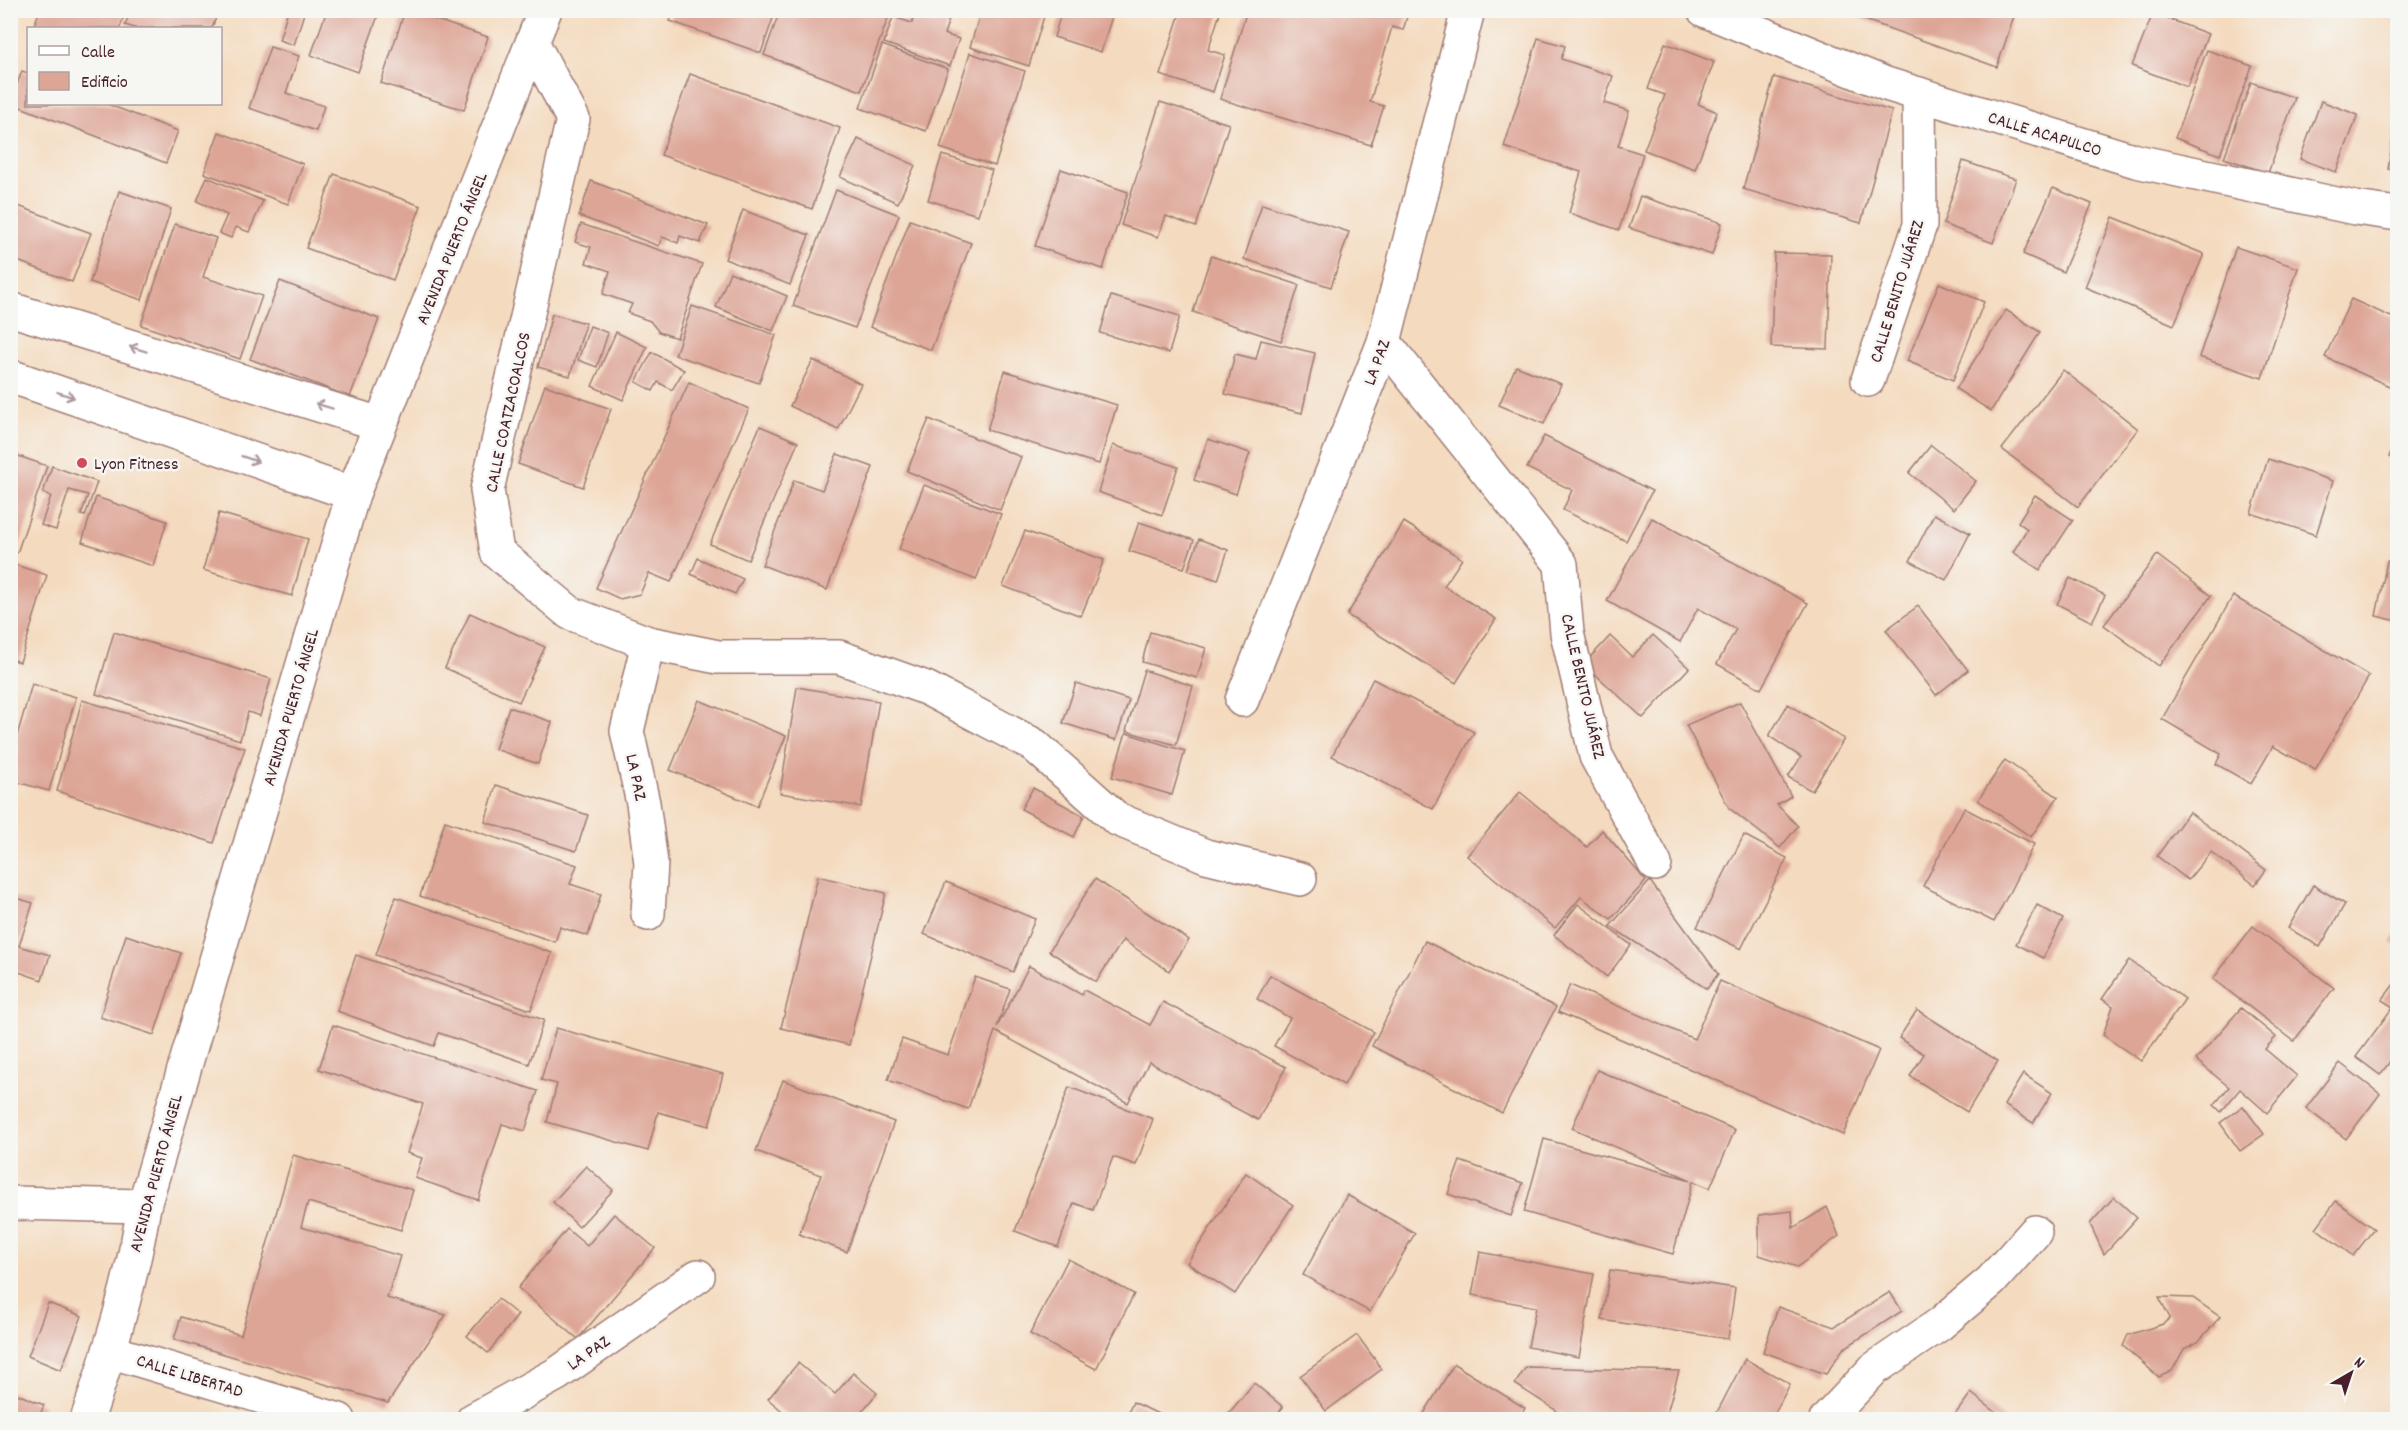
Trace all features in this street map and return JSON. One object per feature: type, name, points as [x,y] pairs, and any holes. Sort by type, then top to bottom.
[{"type":"street","name":"AVENIDA PUERTO ÁNGEL","points":[[87,1419],[109,1351],[138,1242],[144,1206],[353,494],[545,10]]},
{"type":"street","name":"LA PAZ","points":[[1242,700],[1384,342],[1468,10]]},
{"type":"street","name":"CALLE ACAPULCO","points":[[1704,10],[1886,84],[2136,161],[2355,208],[2397,214]]},
{"type":"street","name":"CALLE COATZACOALCOS","points":[[533,44],[573,119],[487,490],[497,552],[570,614],[648,643],[718,657],[839,657],[926,688],[1034,745],[1117,819],[1206,856],[1300,879]]},
{"type":"street","name":"CALLE BENITO JUÁREZ","points":[[1868,380],[1920,225],[1919,94]]},
{"type":"street","points":[[10,309],[380,424]]},
{"type":"street","name":"CALLE BENITO JUÁREZ","points":[[1384,342],[1561,564],[1567,633],[1596,756],[1655,864]]},
{"type":"street","points":[[10,376],[353,494]]},
{"type":"street","name":"LA PAZ","points":[[648,643],[627,731],[643,803],[651,863],[648,914]]},
{"type":"street","points":[[10,1203],[144,1206]]},
{"type":"street","points":[[1826,1419],[1874,1369],[1940,1324],[1991,1281],[2035,1232]]},
{"type":"street","name":"LA PAZ","points":[[473,1419],[557,1374],[698,1276]]},
{"type":"street","name":"CALLE LIBERTAD","points":[[109,1351],[339,1419]]},
{"type":"building","points":[[40,10],[126,10],[120,27],[33,27]]},
{"type":"building","points":[[131,10],[219,10],[212,27],[132,27],[125,25]]},
{"type":"building","points":[[288,10],[305,10],[294,45],[279,40]]},
{"type":"building","points":[[327,10],[380,10],[358,72],[311,55]]},
{"type":"building","points":[[405,10],[488,37],[464,110],[381,83]]},
{"type":"building","points":[[674,10],[776,10],[761,53],[670,21]]},
{"type":"building","points":[[780,10],[891,10],[861,91],[764,55]]},
{"type":"building","points":[[916,10],[952,10],[944,34],[959,39],[950,66],[884,43],[893,17],[912,23]]},
{"type":"building","points":[[981,10],[1046,10],[1029,66],[970,47]]},
{"type":"building","points":[[1062,10],[1114,10],[1101,52],[1054,37]]},
{"type":"building","points":[[1181,10],[1221,10],[1208,50],[1225,55],[1213,92],[1160,75]]},
{"type":"building","points":[[1247,10],[1409,10],[1403,30],[1392,27],[1370,102],[1384,106],[1371,145],[1220,99]]},
{"type":"building","points":[[1837,10],[2016,10],[1997,67]]},
{"type":"building","points":[[2153,13],[2208,34],[2187,87],[2132,66]]},
{"type":"building","points":[[1538,38],[1565,46],[1561,59],[1613,76],[1604,103],[1629,111],[1618,146],[1643,154],[1619,230],[1569,213],[1581,172],[1504,147]]},
{"type":"building","points":[[1665,43],[1714,62],[1698,104],[1717,112],[1695,169],[1644,150],[1665,95],[1648,89]]},
{"type":"building","points":[[882,45],[948,69],[926,131],[860,108]]},
{"type":"building","points":[[270,47],[299,56],[286,93],[324,106],[316,131],[249,108]]},
{"type":"building","points":[[2207,50],[2252,66],[2220,155],[2175,138]]},
{"type":"building","points":[[970,53],[1025,71],[995,166],[940,148]]},
{"type":"building","points":[[22,71],[27,73],[27,105],[110,105],[178,131],[166,163],[10,103]]},
{"type":"building","points":[[690,74],[840,128],[812,209],[661,155]]},
{"type":"building","points":[[1774,77],[1892,111],[1861,223],[1743,189]]},
{"type":"building","points":[[2251,82],[2295,98],[2268,173],[2224,158]]},
{"type":"building","points":[[2321,101],[2358,115],[2336,172],[2300,159]]},
{"type":"building","points":[[1160,102],[1229,124],[1196,227],[1166,216],[1158,237],[1121,225]]},
{"type":"building","points":[[2396,123],[2398,123],[2398,170],[2388,169]]},
{"type":"building","points":[[219,132],[303,164],[288,204],[204,173]]},
{"type":"building","points":[[858,139],[915,165],[898,203],[840,177]]},
{"type":"building","points":[[942,155],[992,170],[978,215],[928,200]]},
{"type":"building","points":[[1963,161],[2016,179],[1993,243],[1943,224]]},
{"type":"building","points":[[1061,169],[1128,192],[1103,269],[1035,246]]},
{"type":"building","points":[[334,174],[421,206],[393,280],[306,248]]},
{"type":"building","points":[[207,177],[263,201],[249,232],[236,227],[231,238],[219,233],[227,215],[197,201]]},
{"type":"building","points":[[591,181],[708,225],[700,243],[680,236],[678,243],[662,237],[659,246],[579,216]]},
{"type":"building","points":[[2053,188],[2092,204],[2063,272],[2023,254]]},
{"type":"building","points":[[836,190],[899,215],[855,328],[793,306]]},
{"type":"building","points":[[119,191],[171,209],[142,300],[90,282]]},
{"type":"building","points":[[1640,196],[1722,223],[1712,255],[1629,228]]},
{"type":"building","points":[[10,203],[91,233],[72,282],[10,258]]},
{"type":"building","points":[[1262,204],[1349,232],[1331,287],[1244,259]]},
{"type":"building","points":[[743,210],[809,235],[790,285],[725,259]]},
{"type":"building","points":[[2113,217],[2204,254],[2174,325],[2085,287]]},
{"type":"building","points":[[910,220],[971,243],[931,350],[870,327]]},
{"type":"building","points":[[175,224],[216,238],[203,277],[262,296],[240,359],[141,325]]},
{"type":"building","points":[[581,224],[702,264],[677,338],[659,332],[650,321],[628,313],[632,304],[603,294],[610,271],[586,263],[591,247],[575,242]]},
{"type":"building","points":[[2236,247],[2298,268],[2262,378],[2199,357]]},
{"type":"building","points":[[1774,253],[1831,254],[1828,349],[1771,347]]},
{"type":"building","points":[[1211,256],[1299,285],[1281,341],[1193,312]]},
{"type":"building","points":[[730,272],[787,296],[773,331],[716,307]]},
{"type":"building","points":[[280,281],[379,319],[350,397],[250,359]]},
{"type":"building","points":[[1939,283],[1984,302],[1953,380],[1907,361]]},
{"type":"building","points":[[1111,296],[1180,316],[1169,353],[1100,333]]},
{"type":"building","points":[[2351,299],[2398,320],[2398,390],[2325,357]]},
{"type":"building","points":[[692,306],[776,335],[759,383],[675,355]]},
{"type":"building","points":[[2006,310],[2040,332],[1991,411],[1956,389]]},
{"type":"building","points":[[552,314],[586,323],[570,376],[538,367]]},
{"type":"building","points":[[590,326],[608,333],[597,367],[578,360]]},
{"type":"building","points":[[616,332],[647,347],[623,400],[592,386]]},
{"type":"building","points":[[1261,340],[1315,353],[1302,413],[1225,394],[1235,354],[1256,359]]},
{"type":"building","points":[[652,352],[684,370],[672,390],[658,382],[653,391],[636,382]]},
{"type":"building","points":[[813,360],[861,384],[838,430],[790,406]]},
{"type":"building","points":[[1516,366],[1561,384],[1544,424],[1499,405]]},
{"type":"building","points":[[2063,370],[2138,429],[2078,507],[2002,449]]},
{"type":"building","points":[[1005,371],[1117,405],[1099,464],[987,430]]},
{"type":"building","points":[[689,382],[749,409],[671,582],[649,573],[640,594],[620,599],[596,588]]},
{"type":"building","points":[[545,385],[611,409],[583,487],[518,464]]},
{"type":"building","points":[[929,419],[1021,457],[1000,510],[907,471]]},
{"type":"building","points":[[760,426],[798,442],[748,560],[710,544]]},
{"type":"building","points":[[2398,432],[2398,460],[2389,457]]},
{"type":"building","points":[[1544,436],[1652,491],[1626,541],[1563,510],[1572,490],[1527,468]]},
{"type":"building","points":[[1208,439],[1250,453],[1236,494],[1194,480]]},
{"type":"building","points":[[1113,445],[1178,467],[1162,515],[1098,492]]},
{"type":"building","points":[[1931,445],[1976,481],[1954,509],[1909,473]]},
{"type":"building","points":[[10,453],[47,466],[17,553],[10,551]]},
{"type":"building","points":[[837,454],[873,467],[827,590],[762,565],[794,480],[822,490]]},
{"type":"building","points":[[2268,459],[2333,481],[2316,535],[2251,513]]},
{"type":"building","points":[[52,466],[97,482],[85,516],[81,515],[88,495],[69,490],[56,530],[41,525],[51,496],[43,493]]},
{"type":"building","points":[[924,485],[1001,514],[976,580],[899,549]]},
{"type":"building","points":[[2035,495],[2073,520],[2040,570],[2013,552],[2027,529],[2018,522]]},
{"type":"building","points":[[96,497],[167,521],[153,566],[82,542]]},
{"type":"building","points":[[219,513],[308,539],[292,596],[203,570]]},
{"type":"building","points":[[1934,514],[1970,533],[1946,580],[1910,561]]},
{"type":"building","points":[[1652,518],[1808,603],[1761,689],[1717,664],[1736,629],[1698,608],[1680,642],[1607,601]]},
{"type":"building","points":[[1139,522],[1194,540],[1184,568],[1129,551]]},
{"type":"building","points":[[1404,522],[1462,559],[1444,586],[1496,619],[1456,683],[1347,615]]},
{"type":"building","points":[[1025,531],[1104,560],[1081,616],[1003,586]]},
{"type":"building","points":[[1199,539],[1228,550],[1218,580],[1188,570]]},
{"type":"building","points":[[2157,555],[2211,596],[2159,666],[2104,625]]},
{"type":"building","points":[[698,558],[743,579],[735,594],[691,574]]},
{"type":"building","points":[[2387,561],[2398,563],[2398,621],[2376,616]]},
{"type":"building","points":[[15,565],[47,575],[20,662],[10,659],[10,579]]},
{"type":"building","points":[[2070,578],[2105,595],[2092,622],[2057,604]]},
{"type":"building","points":[[2233,596],[2369,676],[2315,770],[2273,746],[2251,784],[2216,764],[2221,754],[2162,719]]},
{"type":"building","points":[[1918,606],[1968,670],[1936,695],[1886,630]]},
{"type":"building","points":[[470,613],[545,647],[519,702],[445,668]]},
{"type":"building","points":[[114,632],[271,679],[260,716],[248,712],[240,740],[96,694]]},
{"type":"building","points":[[1150,632],[1206,648],[1197,678],[1142,662]]},
{"type":"building","points":[[1653,635],[1689,668],[1643,718],[1584,664],[1610,636],[1632,657]]},
{"type":"building","points":[[1144,670],[1193,686],[1176,745],[1126,731]]},
{"type":"building","points":[[1373,679],[1474,732],[1433,809],[1332,756]]},
{"type":"building","points":[[1076,683],[1129,700],[1116,740],[1063,723]]},
{"type":"building","points":[[32,684],[76,697],[49,791],[10,780],[10,760]]},
{"type":"building","points":[[797,687],[879,701],[861,807],[780,793]]},
{"type":"building","points":[[82,700],[245,748],[214,843],[57,791]]},
{"type":"building","points":[[699,700],[786,736],[757,806],[670,770]]},
{"type":"building","points":[[1740,702],[1791,796],[1777,805],[1798,826],[1780,848],[1729,808],[1686,725]]},
{"type":"building","points":[[1788,704],[1844,739],[1812,791],[1788,777],[1801,757],[1769,736]]},
{"type":"building","points":[[509,707],[552,722],[538,764],[495,749]]},
{"type":"building","points":[[1126,733],[1185,751],[1172,795],[1112,777]]},
{"type":"building","points":[[2005,760],[2058,797],[2031,837],[1978,800]]},
{"type":"building","points":[[496,785],[588,815],[576,851],[485,822]]},
{"type":"building","points":[[1033,788],[1084,816],[1074,837],[1021,809]]},
{"type":"building","points":[[1520,792],[1587,847],[1602,830],[1646,881],[1611,919],[1581,897],[1555,928],[1467,856]]},
{"type":"building","points":[[1964,808],[2034,844],[1994,922],[1923,886]]},
{"type":"building","points":[[2189,812],[2266,870],[2255,885],[2211,852],[2188,880],[2157,856]]},
{"type":"building","points":[[445,821],[577,865],[570,884],[601,894],[588,936],[560,927],[555,942],[420,896]]},
{"type":"building","points":[[1744,835],[1787,858],[1741,949],[1697,927]]},
{"type":"building","points":[[818,876],[886,893],[849,1045],[781,1028]]},
{"type":"building","points":[[1095,879],[1189,940],[1169,971],[1123,940],[1096,982],[1049,951]]},
{"type":"building","points":[[1650,881],[1718,974],[1707,989],[1610,926]]},
{"type":"building","points":[[946,882],[1035,919],[1013,972],[924,934]]},
{"type":"building","points":[[2313,885],[2345,904],[2320,947],[2288,928]]},
{"type":"building","points":[[10,896],[33,903],[19,946],[50,955],[42,980],[10,969]]},
{"type":"building","points":[[396,897],[552,953],[531,1010],[376,955]]},
{"type":"building","points":[[1578,904],[1631,945],[1607,977],[1554,935]]},
{"type":"building","points":[[2037,905],[2063,919],[2043,958],[2016,944]]},
{"type":"building","points":[[2253,926],[2334,988],[2294,1041],[2213,979]]},
{"type":"building","points":[[2398,931],[2398,947],[2391,943]]},
{"type":"building","points":[[126,935],[181,953],[154,1035],[100,1017]]},
{"type":"building","points":[[1425,941],[1556,1007],[1502,1113],[1372,1046]]},
{"type":"building","points":[[356,955],[544,1020],[529,1064],[439,1033],[434,1046],[337,1011]]},
{"type":"building","points":[[2129,960],[2185,999],[2141,1061],[2103,1035],[2113,1006],[2102,999]]},
{"type":"building","points":[[1029,966],[1082,995],[1084,990],[1150,1025],[1163,1002],[1286,1067],[1258,1120],[1149,1062],[1128,1103],[995,1031],[968,1109],[888,1080],[902,1039],[948,1055],[975,977],[1010,989],[997,1027]]},
{"type":"building","points":[[1270,975],[1374,1032],[1344,1085],[1274,1046],[1290,1018],[1257,999]]},
{"type":"building","points":[[2398,979],[2398,1051],[2380,1075],[2356,1057],[2393,1007],[2382,1000]]},
{"type":"building","points":[[1720,981],[1879,1050],[1843,1135],[1558,1012],[1570,985],[1694,1039]]},
{"type":"building","points":[[2241,1008],[2276,1037],[2265,1049],[2297,1076],[2267,1113],[2240,1089],[2221,1112],[2214,1105],[2229,1087],[2196,1060]]},
{"type":"building","points":[[1917,1010],[1998,1061],[1967,1112],[1910,1076],[1924,1054],[1899,1038]]},
{"type":"building","points":[[333,1025],[538,1091],[525,1131],[502,1124],[478,1200],[415,1178],[422,1158],[407,1153],[423,1104],[319,1069]]},
{"type":"building","points":[[556,1028],[723,1074],[709,1126],[658,1112],[648,1151],[547,1122],[557,1084],[541,1080]]},
{"type":"building","points":[[2340,1063],[2380,1094],[2346,1139],[2306,1108]]},
{"type":"building","points":[[1597,1070],[1735,1130],[1710,1188],[1693,1181],[1673,1254],[1524,1212],[1544,1139],[1691,1180],[1572,1128]]},
{"type":"building","points":[[2023,1074],[2052,1093],[2033,1123],[2004,1105]]},
{"type":"building","points":[[783,1080],[894,1122],[847,1252],[799,1234],[821,1175],[756,1151]]},
{"type":"building","points":[[1069,1087],[1153,1119],[1136,1165],[1113,1157],[1093,1210],[1074,1203],[1058,1247],[1015,1231]]},
{"type":"building","points":[[2243,1106],[2264,1134],[2240,1151],[2220,1123]]},
{"type":"building","points":[[293,1155],[413,1190],[401,1230],[308,1202],[301,1227],[400,1256],[387,1298],[446,1315],[388,1403],[174,1339],[181,1317],[241,1335]]},
{"type":"building","points":[[1460,1161],[1523,1183],[1511,1216],[1448,1194]]},
{"type":"building","points":[[586,1166],[613,1190],[579,1227],[553,1202]]},
{"type":"building","points":[[1246,1173],[1293,1205],[1235,1294],[1187,1263]]},
{"type":"building","points":[[1347,1195],[1415,1233],[1370,1312],[1303,1275]]},
{"type":"building","points":[[2114,1197],[2137,1218],[2104,1254],[2090,1224]]},
{"type":"building","points":[[2336,1201],[2374,1229],[2353,1256],[2316,1228]]},
{"type":"building","points":[[1827,1207],[1839,1236],[1797,1267],[1759,1255],[1759,1215],[1792,1211],[1793,1228]]},
{"type":"building","points":[[614,1214],[655,1248],[578,1339],[518,1288],[567,1229],[587,1246]]},
{"type":"building","points":[[1480,1252],[1594,1274],[1579,1357],[1528,1347],[1536,1307],[1472,1295]]},
{"type":"building","points":[[1068,1259],[1134,1294],[1096,1369],[1030,1334]]},
{"type":"building","points":[[1610,1270],[1735,1288],[1728,1339],[1602,1320]]},
{"type":"building","points":[[1890,1292],[1902,1311],[1843,1349],[1826,1374],[1763,1352],[1778,1307],[1834,1327]]},
{"type":"building","points":[[2159,1297],[2193,1298],[2220,1317],[2198,1342],[2184,1349],[2172,1371],[2159,1377],[2123,1346],[2128,1335],[2163,1324],[2170,1318]]},
{"type":"building","points":[[498,1299],[518,1315],[488,1353],[467,1336]]},
{"type":"building","points":[[48,1303],[82,1316],[61,1370],[28,1356]]},
{"type":"building","points":[[1357,1335],[1382,1369],[1326,1411],[1300,1376]]},
{"type":"building","points":[[1745,1359],[1790,1384],[1771,1420],[1713,1420]]},
{"type":"building","points":[[798,1363],[835,1394],[853,1373],[877,1393],[855,1420],[793,1420],[768,1399]]},
{"type":"building","points":[[1454,1364],[1525,1408],[1519,1420],[1420,1420]]},
{"type":"building","points":[[1526,1367],[1679,1371],[1665,1420],[1571,1420],[1515,1384]]},
{"type":"building","points":[[1254,1383],[1283,1407],[1273,1420],[1223,1420]]},
{"type":"building","points":[[10,1391],[44,1405],[38,1420],[10,1420]]},
{"type":"building","points":[[1971,1393],[2006,1420],[1951,1420]]},
{"type":"building","points":[[1133,1402],[1171,1420],[1125,1420]]},
{"type":"place","name":"Lyon Fitness","points":[[82,463]]}]
